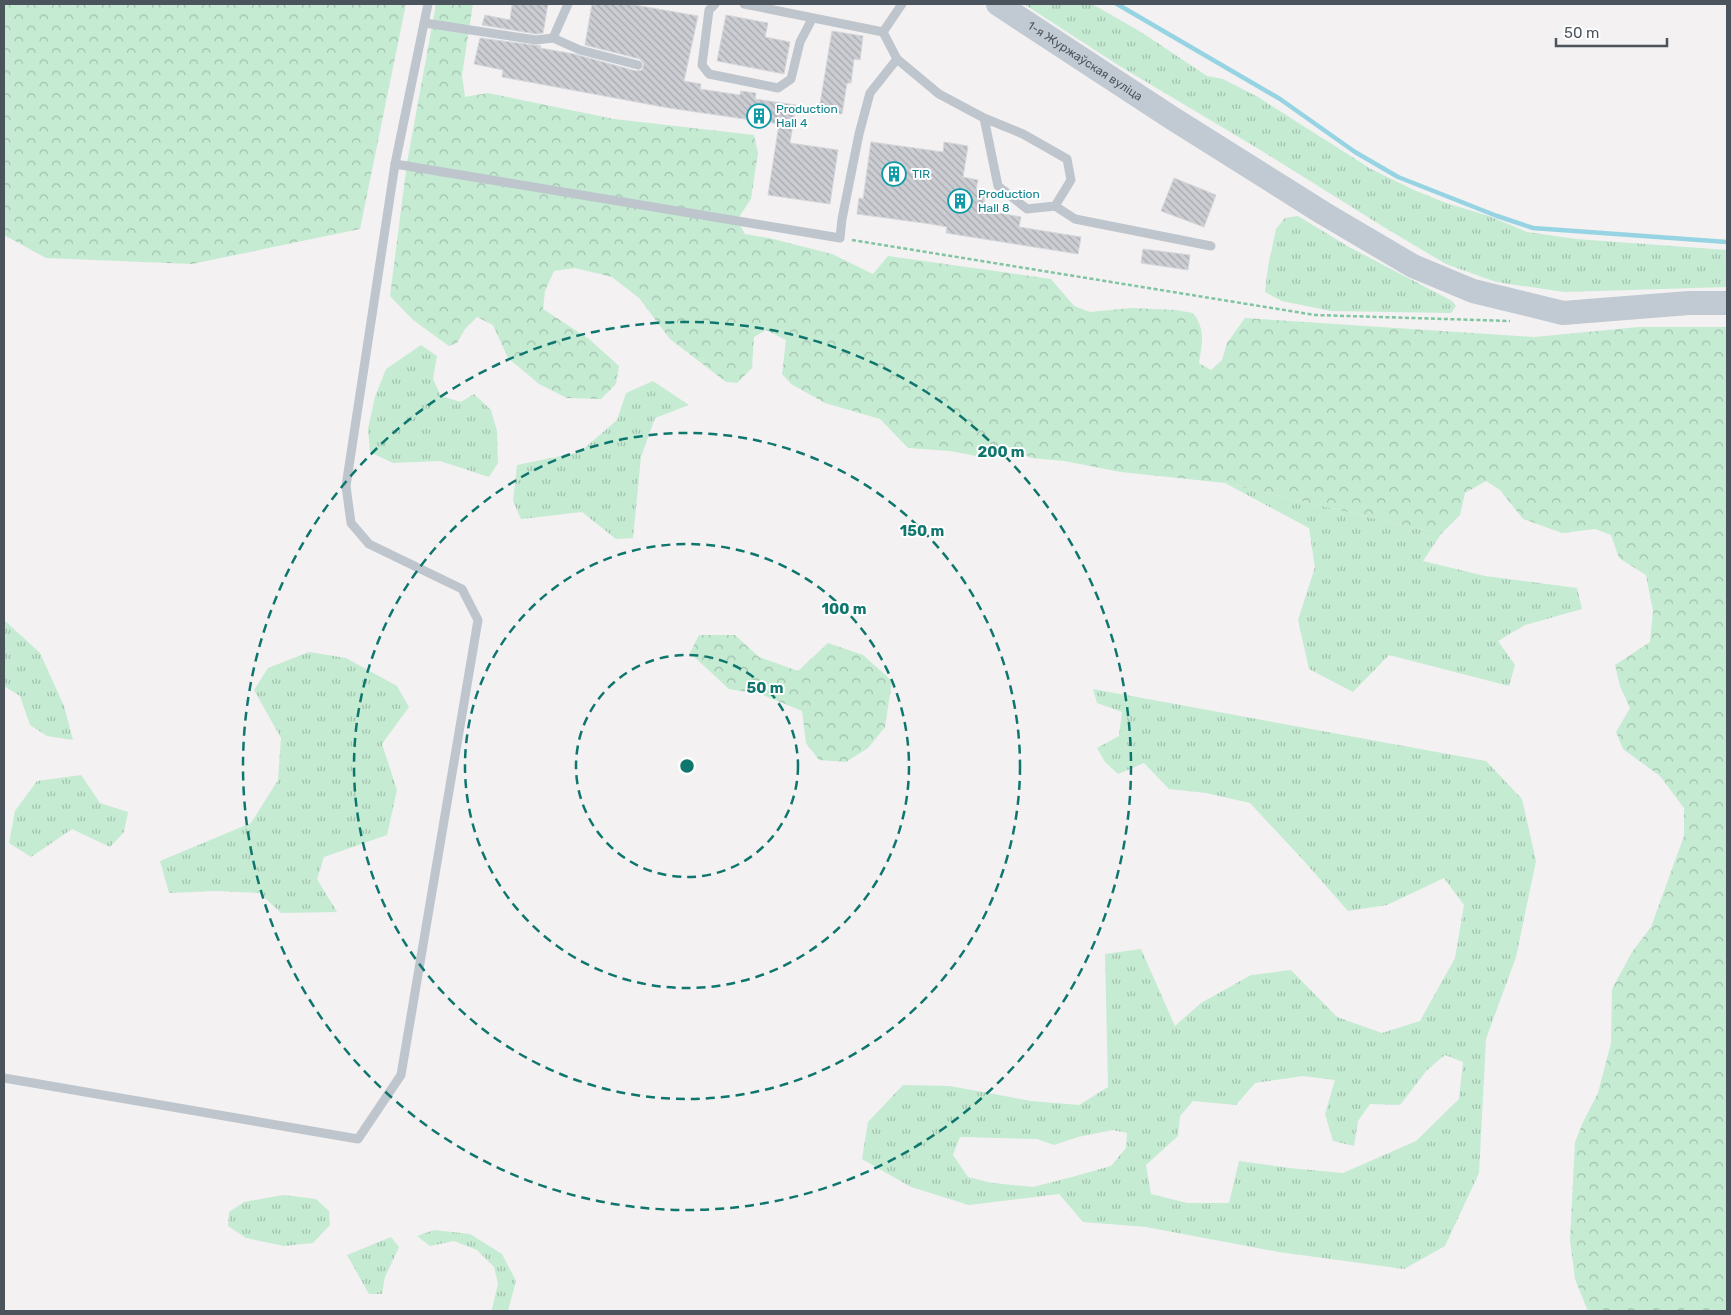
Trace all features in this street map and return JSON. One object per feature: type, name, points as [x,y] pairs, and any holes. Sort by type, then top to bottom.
[{"type":"street","name":"1-я Журжаўская вуліца","points":[[998,4],[1172,118],[1323,213],[1413,266],[1473,291],[1563,313],[1689,303],[1727,303]]},
{"type":"lane","points":[[4,1078],[358,1138],[401,1075],[478,620],[462,590],[369,544],[351,523],[346,486],[395,164],[428,4]]},
{"type":"lane","points":[[553,38],[568,4]]},
{"type":"lane","points":[[714,4],[709,10],[702,65],[709,74],[778,88],[791,79],[800,42],[812,19]]},
{"type":"lane","points":[[744,4],[883,32]]},
{"type":"lane","points":[[883,32],[902,4]]},
{"type":"lane","points":[[425,23],[536,40],[553,38],[580,50],[638,65]]},
{"type":"lane","points":[[883,32],[897,59],[939,94],[984,118],[1023,134],[1067,159],[1071,180],[1055,206]]},
{"type":"lane","points":[[395,164],[840,238],[859,134],[870,93],[897,59]]},
{"type":"lane","points":[[984,118],[998,186],[1027,209],[1055,206],[1076,219],[1211,246]]},
{"type":"path","points":[[840,238],[1315,315],[1518,321]]},
{"type":"green space","points":[[4,4],[406,4],[360,229],[192,264],[46,258],[4,235]]},
{"type":"green space","points":[[436,4],[473,4],[462,75],[465,97],[488,93],[614,119],[754,135],[758,153],[751,199],[737,220],[745,234],[832,254],[873,274],[888,256],[1051,279],[1074,306],[1090,312],[1131,308],[1176,310],[1193,313],[1200,325],[1202,337],[1199,363],[1211,370],[1222,360],[1227,343],[1245,318],[1534,337],[1639,327],[1727,327],[1727,1311],[1591,1311],[1587,1309],[1575,1279],[1570,1240],[1575,1142],[1598,1093],[1611,1043],[1612,989],[1632,952],[1651,927],[1684,836],[1684,808],[1660,776],[1623,749],[1616,732],[1630,708],[1620,686],[1615,665],[1650,642],[1653,611],[1646,575],[1619,558],[1611,535],[1595,529],[1562,533],[1523,519],[1500,490],[1486,481],[1465,493],[1460,515],[1441,534],[1225,483],[1121,472],[1064,461],[1031,458],[1003,444],[981,457],[950,451],[908,448],[880,419],[825,403],[791,384],[782,374],[786,340],[766,330],[754,337],[752,368],[737,383],[726,382],[670,339],[639,298],[612,277],[575,268],[554,271],[545,291],[543,309],[589,339],[619,366],[616,384],[601,399],[567,398],[539,384],[508,358],[493,325],[477,317],[465,329],[457,343],[449,346],[413,320],[390,296],[407,163]]},
{"type":"green space","points":[[1024,4],[1092,4],[1141,32],[1207,76],[1223,79],[1258,97],[1371,169],[1446,203],[1489,216],[1527,232],[1576,239],[1727,250],[1727,287],[1564,292],[1496,282],[1446,264],[1118,65]]},
{"type":"green space","points":[[1298,216],[1349,247],[1452,301],[1456,306],[1451,313],[1331,311],[1282,301],[1265,292],[1276,229],[1285,218]]},
{"type":"green space","points":[[421,345],[437,356],[433,379],[441,396],[461,402],[474,394],[491,410],[497,431],[498,463],[489,477],[440,461],[393,463],[370,452],[368,429],[375,397],[386,369]]},
{"type":"green space","points":[[653,381],[689,405],[655,418],[641,457],[633,538],[616,539],[582,512],[521,519],[513,501],[517,465],[580,452],[617,420],[626,393]]},
{"type":"green space","points":[[1225,483],[1441,534],[1423,561],[1485,576],[1577,588],[1582,609],[1525,625],[1498,641],[1515,665],[1509,686],[1389,655],[1353,692],[1309,669],[1298,620],[1315,567],[1309,528]]},
{"type":"green space","points":[[4,620],[40,653],[64,706],[73,740],[47,736],[30,725],[20,696],[4,686]]},
{"type":"green space","points":[[699,635],[735,635],[759,657],[798,671],[828,643],[863,655],[892,681],[885,727],[868,748],[846,762],[819,760],[806,743],[802,711],[763,695],[729,689],[690,653]]},
{"type":"green space","points":[[309,652],[346,658],[397,686],[409,707],[382,744],[397,790],[387,835],[324,857],[317,879],[337,912],[281,913],[260,893],[215,891],[169,893],[160,861],[251,823],[278,780],[281,738],[254,690],[268,668]]},
{"type":"green space","points":[[1093,689],[1486,761],[1522,799],[1536,861],[1516,957],[1486,1039],[1479,1173],[1445,1246],[1404,1269],[1279,1252],[1146,1227],[1083,1222],[1059,1194],[969,1205],[911,1187],[862,1159],[868,1122],[903,1085],[950,1086],[1031,1101],[1079,1105],[1108,1087],[1105,954],[1141,949],[1175,1026],[1201,1003],[1251,975],[1291,970],[1337,1017],[1382,1033],[1420,1021],[1455,958],[1464,905],[1444,878],[1387,905],[1348,911],[1250,803],[1206,793],[1169,789],[1144,763],[1118,774],[1105,762],[1097,748],[1119,736],[1122,712],[1097,703]],"holes":[[[1445,1055],[1463,1062],[1459,1099],[1416,1141],[1343,1173],[1239,1161],[1229,1203],[1187,1203],[1151,1194],[1146,1165],[1178,1136],[1180,1116],[1193,1101],[1236,1105],[1255,1083],[1303,1076],[1335,1080],[1325,1114],[1333,1141],[1354,1146],[1358,1121],[1370,1104],[1400,1105],[1427,1070]],[[1113,1130],[1127,1133],[1126,1148],[1111,1166],[1033,1187],[992,1183],[968,1177],[953,1155],[960,1137],[1037,1139],[1054,1145],[1078,1137]]]},
{"type":"green space","points":[[81,775],[100,803],[128,812],[124,832],[110,847],[72,829],[31,857],[9,843],[15,811],[37,781]]},
{"type":"green space","points":[[283,1195],[316,1199],[329,1211],[330,1225],[313,1243],[284,1246],[246,1238],[228,1226],[229,1212],[244,1202]]},
{"type":"green space","points":[[434,1230],[470,1234],[502,1254],[516,1281],[508,1311],[490,1311],[498,1284],[494,1267],[477,1250],[454,1241],[430,1246],[417,1236]]},
{"type":"green space","points":[[391,1237],[399,1247],[385,1277],[382,1294],[369,1294],[347,1255]]},
{"type":"building","points":[[512,4],[548,4],[543,33],[536,34],[482,25],[485,15],[510,20]]},
{"type":"building","points":[[592,4],[629,4],[698,16],[684,81],[701,84],[700,89],[740,95],[741,91],[756,93],[755,99],[796,105],[790,143],[838,150],[830,204],[768,195],[779,124],[669,108],[502,77],[503,70],[474,64],[480,38],[541,46],[540,48],[574,54],[636,71],[642,70],[644,64],[640,59],[585,45]]},
{"type":"building","points":[[726,15],[768,23],[765,37],[790,42],[784,74],[717,61]]},
{"type":"building","points":[[832,31],[863,36],[860,60],[854,59],[851,83],[847,83],[842,114],[819,110]]},
{"type":"building","points":[[871,142],[943,152],[944,142],[968,146],[963,177],[978,180],[976,189],[986,191],[983,210],[1021,217],[1019,227],[1081,237],[1078,254],[946,233],[947,227],[931,224],[857,214],[859,198],[863,199]]},
{"type":"building","points":[[1174,178],[1216,195],[1204,227],[1161,211]]},
{"type":"building","points":[[1143,249],[1190,255],[1188,270],[1141,263]]},
{"type":"waterway","points":[[1117,4],[1280,99],[1355,152],[1398,177],[1497,216],[1533,228],[1727,242]]},
{"type":"place","name":"Production Hall 4","points":[[759,116]]},
{"type":"place","name":"TIR","points":[[894,174]]},
{"type":"place","name":"Production Hall 8","points":[[960,201]]}]
